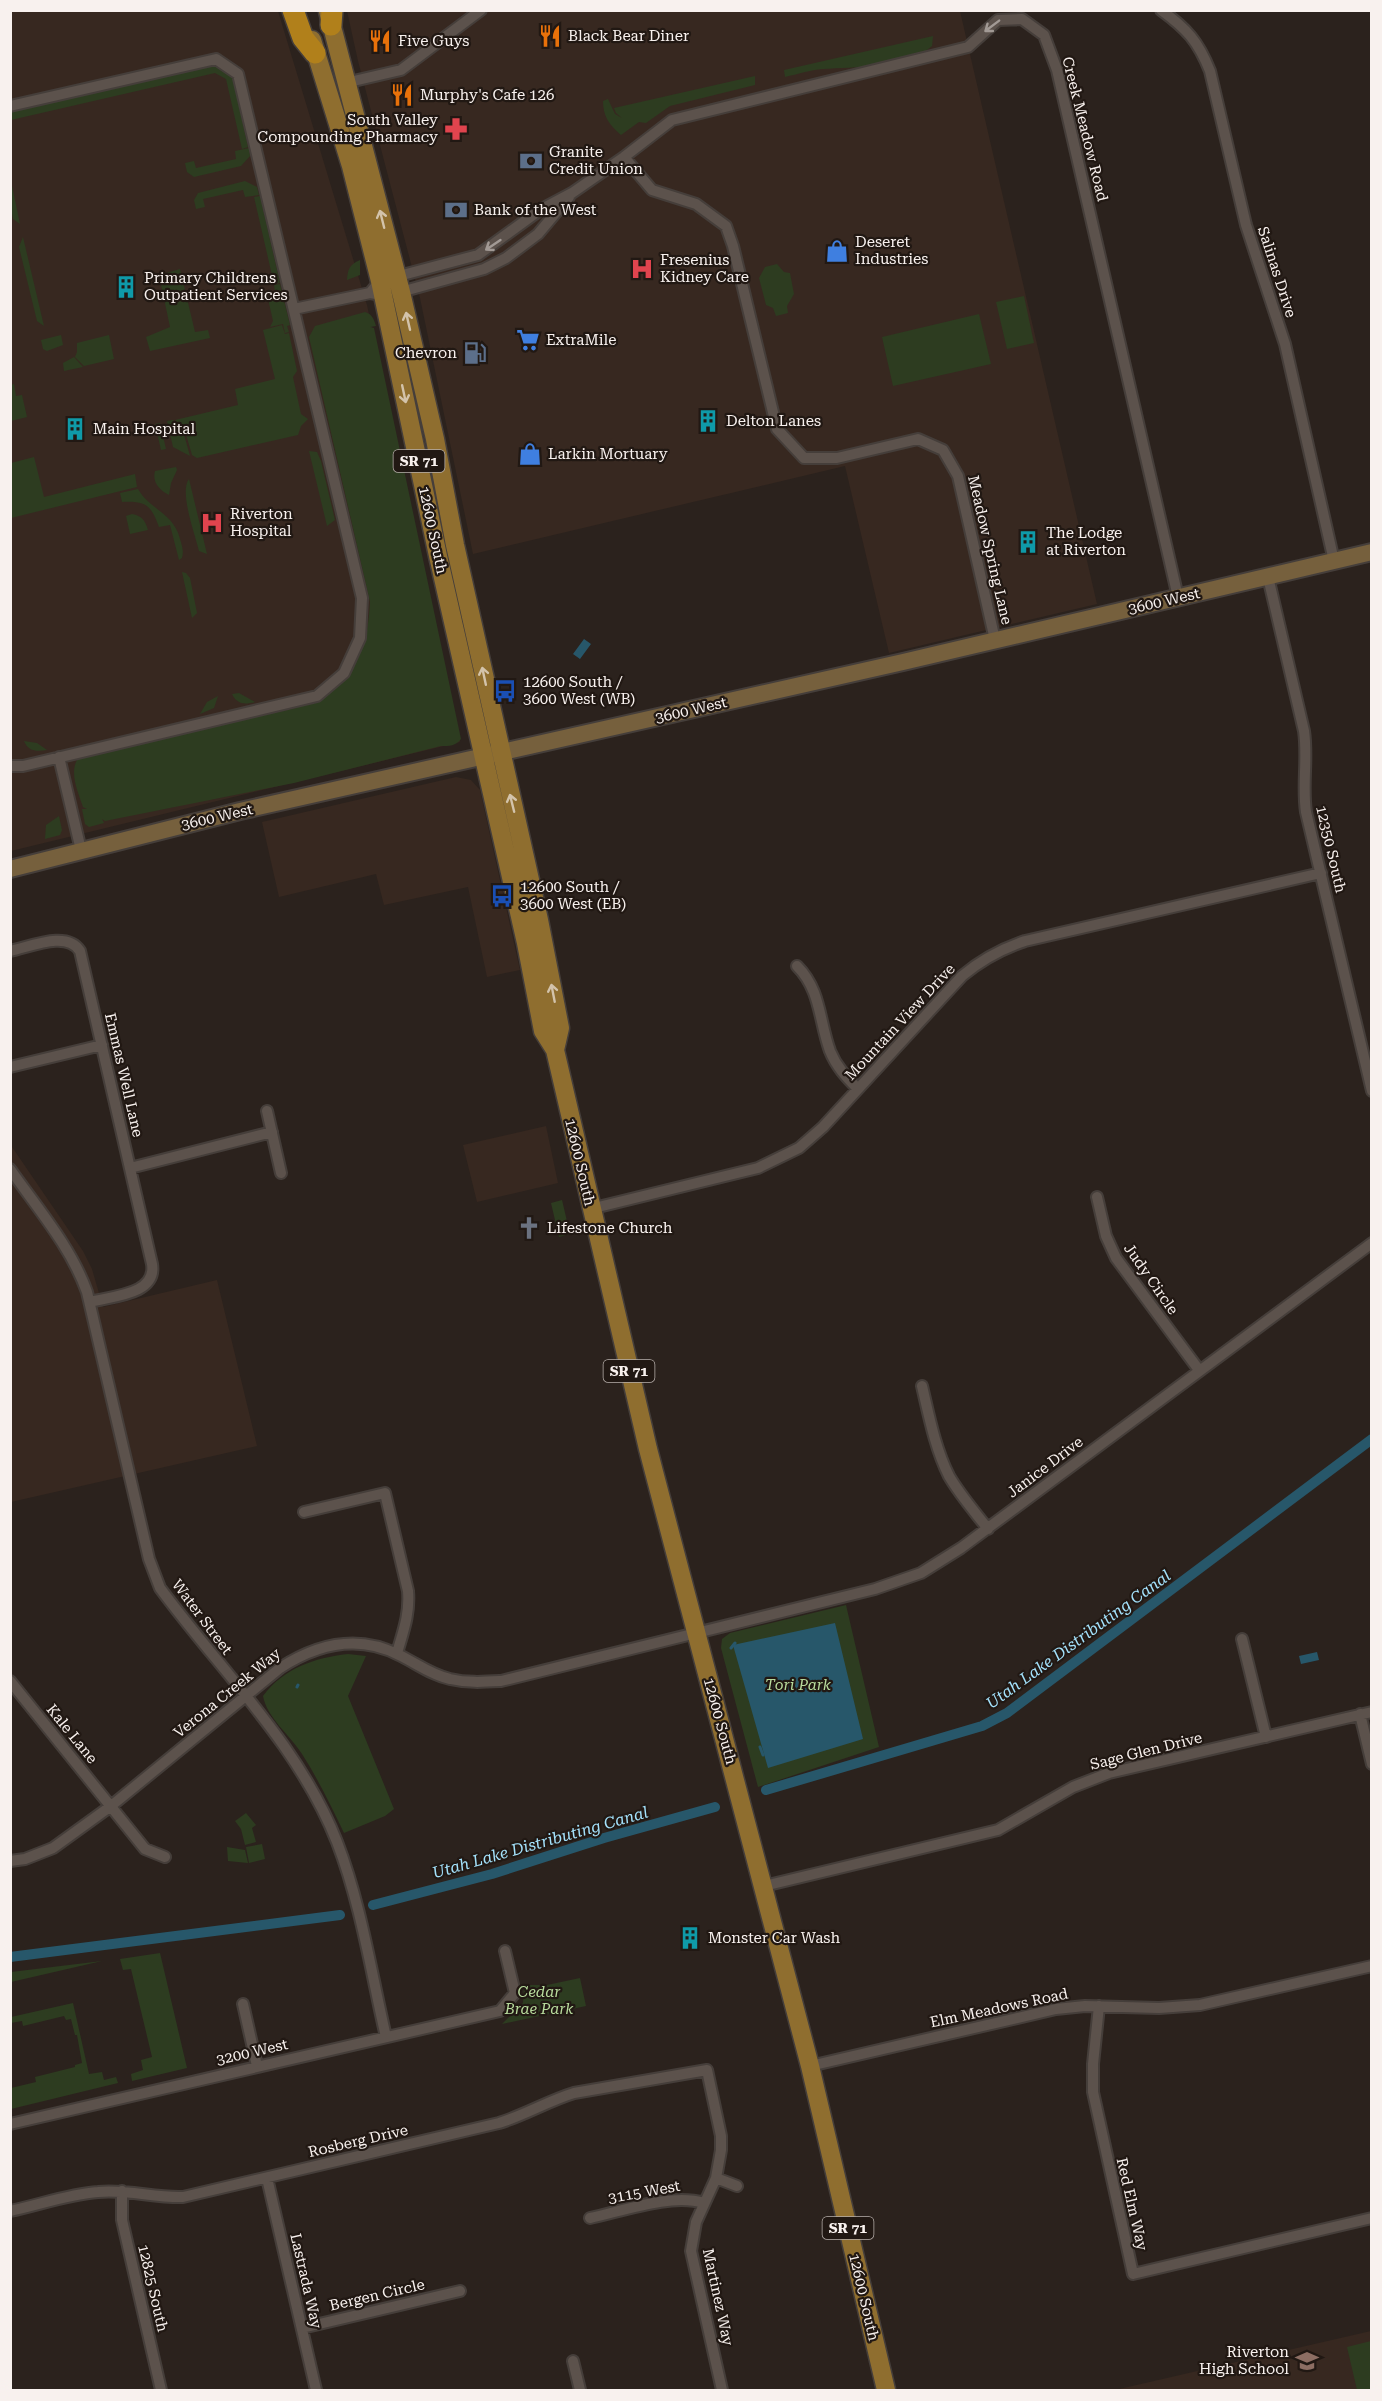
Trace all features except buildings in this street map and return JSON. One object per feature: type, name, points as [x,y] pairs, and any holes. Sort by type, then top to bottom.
[{"type":"highway","points":[[293,10],[300,31],[315,53]]},
{"type":"main road","name":"12600 South","points":[[304,10],[386,287]]},
{"type":"main road","name":"12600 South","points":[[330,15],[386,287],[492,756],[539,920],[560,1028],[555,1050],[591,1209],[648,1449],[810,2066],[886,2391]]},
{"type":"main road","name":"3600 West","points":[[10,869],[240,811],[492,756],[1371,552]]},
{"type":"street","points":[[345,82],[401,70],[481,10]]},
{"type":"street","name":"Salinas Drive","points":[[1161,10],[1192,35],[1203,52],[1210,71],[1246,225],[1285,344],[1334,561]]},
{"type":"street","name":"Creek Meadow Road","points":[[386,287],[430,267],[478,255],[540,210],[572,193],[624,157],[672,120],[968,47],[998,20],[1022,20],[1044,35],[1057,70],[1178,597]]},
{"type":"street","points":[[10,106],[216,60],[238,74],[362,598],[360,638],[345,673],[316,696],[23,766],[10,766]]},
{"type":"street","name":"Meadow Spring Lane","points":[[624,157],[652,190],[696,204],[726,226],[733,246],[777,429],[804,458],[837,458],[918,439],[943,450],[958,476],[995,640]]},
{"type":"street","name":"Creek Meadow Road","points":[[386,287],[426,285],[484,269],[506,258],[538,234],[572,193]]},
{"type":"street","points":[[294,309],[386,287]]},
{"type":"street","name":"12350 South","points":[[1268,577],[1304,731],[1306,746],[1304,799],[1371,1090]]},
{"type":"street","points":[[59,757],[81,850]]},
{"type":"street","name":"Mountain View Drive","points":[[591,1209],[772,1163],[812,1138],[962,976],[981,961],[1002,950],[1025,942],[1321,873]]},
{"type":"street","name":"Emmas Well Lane","points":[[10,951],[61,940],[70,941],[78,947],[152,1264],[151,1280],[138,1289],[90,1302]]},
{"type":"street","points":[[796,966],[808,977],[815,991],[834,1059],[846,1077],[858,1089]]},
{"type":"street","points":[[10,1067],[102,1045]]},
{"type":"street","points":[[267,1110],[281,1173]]},
{"type":"street","points":[[130,1168],[272,1132]]},
{"type":"street","name":"Water Street","points":[[10,1169],[80,1272],[90,1302],[149,1559],[159,1588],[286,1749],[312,1791],[337,1842],[357,1910],[386,2037]]},
{"type":"street","name":"Judy Circle","points":[[1097,1197],[1106,1236],[1116,1258],[1199,1370]]},
{"type":"street","name":"Janice Drive","points":[[696,1631],[875,1589],[906,1579],[948,1557],[1371,1243]]},
{"type":"street","points":[[922,1386],[934,1436],[944,1464],[959,1491],[988,1529]]},
{"type":"street","points":[[304,1512],[385,1493],[409,1599],[406,1621],[397,1653]]},
{"type":"street","name":"Verona Creek Way","points":[[10,1861],[25,1859],[53,1848],[111,1806],[245,1696],[302,1653],[327,1645],[352,1643],[397,1653],[427,1671],[447,1678],[475,1683],[501,1681],[696,1631]]},
{"type":"street","points":[[1242,1639],[1266,1737]]},
{"type":"street","name":"Kale Lane","points":[[10,1681],[145,1849],[165,1857]]},
{"type":"street","points":[[1366,1713],[1371,1764]]},
{"type":"street","name":"Sage Glen Drive","points":[[764,1886],[998,1830],[1073,1786],[1109,1773],[1366,1713]]},
{"type":"street","name":"3200 West","points":[[10,2124],[500,2011],[515,1993],[505,1951]]},
{"type":"street","name":"Elm Meadows Road","points":[[810,2066],[1070,2007],[1159,2008],[1200,2005],[1371,1966]]},
{"type":"street","points":[[243,2004],[257,2066]]},
{"type":"street","name":"Red Elm Way","points":[[1099,2006],[1093,2064],[1093,2092],[1133,2274],[1371,2218]]},
{"type":"street","name":"Rosberg Drive","points":[[10,2211],[97,2192],[122,2191],[161,2198],[183,2197],[499,2123],[574,2093],[707,2070]]},
{"type":"street","name":"Martinez Way","points":[[707,2070],[721,2136],[721,2150],[716,2178],[696,2222],[691,2251],[722,2391]]},
{"type":"street","name":"Lastrada Way","points":[[267,2178],[316,2391]]},
{"type":"street","points":[[716,2178],[737,2186]]},
{"type":"street","name":"12825 South","points":[[122,2191],[122,2220],[161,2391]]},
{"type":"street","name":"3115 West","points":[[590,2218],[674,2200],[692,2199],[704,2203]]},
{"type":"street","name":"Bergen Circle","points":[[302,2328],[460,2291]]},
{"type":"street","points":[[573,2361],[580,2391]]},
{"type":"shaded area","name":"Riverton Hospital","points":[[10,11],[278,11],[367,305],[460,742],[11,851]]},
{"type":"shaded area","points":[[347,11],[960,11],[1097,604],[889,653],[845,466],[473,554],[420,298]]},
{"type":"shaded area","points":[[456,777],[471,780],[480,790],[520,970],[487,977],[468,887],[384,905],[376,874],[279,897],[262,822]]},
{"type":"shaded area","points":[[546,1126],[558,1183],[477,1202],[463,1145]]},
{"type":"shaded area","points":[[10,1144],[83,1251],[92,1269],[103,1307],[217,1280],[257,1446],[11,1502]]},
{"type":"shaded area","name":"Riverton High School","points":[[1371,2331],[1371,2390],[1115,2390]]},
{"type":"green space","points":[[933,36],[932,46],[909,59],[865,67],[809,71],[785,77],[784,70]]},
{"type":"green space","points":[[213,65],[228,71],[233,79],[248,147],[242,149],[226,79],[215,73],[11,120],[10,112]]},
{"type":"green space","points":[[755,76],[755,85],[670,106],[646,123],[639,122],[621,135],[610,124],[604,111],[603,101],[608,99],[615,114],[622,118],[614,108]]},
{"type":"green space","points":[[249,148],[250,156],[241,166],[194,177],[187,172],[185,163],[194,161],[196,168],[236,159],[235,151]]},
{"type":"green space","points":[[11,181],[20,224],[13,219]]},
{"type":"green space","points":[[245,181],[257,187],[259,195],[245,197],[243,190],[203,199],[205,207],[196,209],[194,200],[198,193]]},
{"type":"green space","points":[[260,196],[280,283],[274,284],[254,197]]},
{"type":"green space","points":[[23,237],[44,326],[37,321],[19,247]]},
{"type":"green space","points":[[360,260],[360,275],[347,280],[350,268]]},
{"type":"green space","points":[[777,264],[784,272],[790,273],[794,294],[787,306],[788,313],[776,316],[773,308],[766,305],[759,278],[765,267]]},
{"type":"green space","points":[[180,269],[195,332],[208,330],[210,338],[150,351],[146,337],[170,327],[159,275]]},
{"type":"green space","points":[[280,284],[290,325],[287,326],[289,332],[285,333],[283,324],[270,327],[273,321],[268,299],[276,297],[274,285]]},
{"type":"green space","points":[[1024,296],[1034,343],[1007,349],[996,302]]},
{"type":"green space","points":[[365,312],[372,317],[376,326],[370,327],[374,328],[461,739],[452,745],[294,783],[105,821],[102,819],[104,823],[89,827],[85,824],[82,809],[87,809],[83,807],[74,775],[79,757],[296,708],[330,690],[342,680],[360,655],[365,640],[370,602],[309,337],[315,326]]},
{"type":"green space","points":[[979,314],[991,364],[893,386],[882,337]]},
{"type":"green space","points":[[282,325],[285,334],[289,333],[297,371],[293,377],[301,414],[308,419],[301,426],[298,435],[197,458],[192,455],[185,431],[175,420],[238,405],[235,389],[275,379],[263,330]]},
{"type":"green space","points":[[61,335],[63,345],[47,351],[43,349],[41,340]]},
{"type":"green space","points":[[109,335],[114,359],[84,366],[75,357],[77,343]]},
{"type":"green space","points":[[74,357],[83,367],[64,371],[63,363]]},
{"type":"green space","points":[[14,384],[16,396],[22,395],[27,417],[11,421],[11,385]]},
{"type":"green space","points":[[173,420],[183,431],[190,456],[173,447],[167,421]]},
{"type":"green space","points":[[160,423],[166,449],[161,450],[155,424]]},
{"type":"green space","points":[[309,451],[317,452],[321,461],[335,520],[327,526]]},
{"type":"green space","points":[[34,457],[44,497],[135,474],[137,487],[11,518],[11,463]]},
{"type":"green space","points":[[176,467],[169,495],[157,485],[155,471]]},
{"type":"green space","points":[[189,479],[207,554],[199,551],[189,514],[186,485]]},
{"type":"green space","points":[[138,489],[173,523],[183,551],[182,558],[179,560],[170,525],[159,527],[150,509],[142,504],[122,502],[120,493]]},
{"type":"green space","points":[[132,514],[143,519],[148,530],[130,534],[126,516]]},
{"type":"green space","points":[[182,572],[190,578],[197,613],[192,618]]},
{"type":"green space","points":[[239,693],[255,702],[239,702],[232,694]]},
{"type":"green space","points":[[218,696],[214,708],[200,714],[207,702]]},
{"type":"green space","points":[[24,741],[37,743],[47,750],[33,750]]},
{"type":"green space","points":[[59,816],[62,830],[60,835],[45,839],[46,825]]},
{"type":"green space","points":[[562,1200],[570,1234],[559,1237],[551,1203]]},
{"type":"green space","name":"Tori Park","points":[[846,1605],[879,1747],[758,1787],[721,1648],[722,1639],[730,1633]]},
{"type":"green space","points":[[348,1654],[366,1656],[348,1696],[394,1809],[385,1816],[344,1833],[308,1763],[269,1712],[263,1696],[271,1686],[290,1671],[323,1658]]},
{"type":"green space","points":[[246,1813],[256,1825],[252,1828],[256,1842],[245,1845],[241,1829],[235,1821]]},
{"type":"green space","points":[[262,1844],[265,1859],[249,1863],[246,1847]]},
{"type":"green space","points":[[227,1847],[245,1850],[248,1863],[228,1861]]},
{"type":"green space","points":[[160,1953],[187,2068],[132,2081],[131,2074],[143,2070],[141,2060],[152,2057],[131,1969],[123,1970],[120,1959]]},
{"type":"green space","points":[[102,1961],[11,1982],[11,1972]]},
{"type":"green space","name":"Cedar Brae Park","points":[[580,1978],[586,2006],[502,2024],[523,2003],[524,1985],[547,1985]]},
{"type":"green space","points":[[73,2003],[89,2074],[102,2072],[104,2080],[116,2077],[118,2083],[11,2109],[11,2088],[36,2082],[35,2077],[75,2067],[82,2063],[77,2035],[75,2035],[71,2019],[66,2020],[64,2016],[23,2026],[22,2021],[11,2023],[11,2017]]},
{"type":"green space","points":[[1371,2341],[1371,2390],[1357,2390],[1347,2347]]},
{"type":"water","points":[[584,639],[591,644],[580,659],[573,654]]},
{"type":"water","name":"Tori Park","points":[[835,1623],[863,1739],[768,1768],[733,1645]]},
{"type":"water","points":[[1317,1652],[1319,1660],[1301,1664],[1299,1656]]},
{"type":"waterway","name":"Utah Lake Distributing Canal","points":[[766,1790],[982,1726],[1007,1713],[1372,1439]]},
{"type":"waterway","points":[[731,1648],[735,1643]]},
{"type":"waterway","points":[[760,1747],[763,1755]]},
{"type":"waterway","name":"Utah Lake Distributing Canal","points":[[373,1905],[492,1874],[604,1838],[715,1807]]},
{"type":"waterway","name":"Utah Lake Distributing Canal","points":[[10,1957],[340,1915]]},
{"type":"place","name":"Black Bear Diner","points":[[550,36]]},
{"type":"place","name":"Five Guys","points":[[380,41]]},
{"type":"place","name":"Murphy's Cafe 126","points":[[402,95]]},
{"type":"place","name":"South Valley Compounding Pharmacy","points":[[456,129]]},
{"type":"place","name":"Granite Credit Union","points":[[531,161]]},
{"type":"place","name":"Bank of the West","points":[[456,210]]},
{"type":"place","name":"Deseret Industries","points":[[837,251]]},
{"type":"place","name":"Fresenius Kidney Care","points":[[642,269]]},
{"type":"place","name":"Primary Childrens Outpatient Services","points":[[126,287]]},
{"type":"place","name":"ExtraMile","points":[[528,340]]},
{"type":"place","name":"Chevron","points":[[475,353]]},
{"type":"place","name":"Delton Lanes","points":[[708,421]]},
{"type":"place","name":"Main Hospital","points":[[75,429]]},
{"type":"place","name":"Larkin Mortuary","points":[[530,454]]},
{"type":"place","name":"Riverton Hospital","points":[[212,523]]},
{"type":"place","name":"The Lodge at Riverton","points":[[1028,542]]},
{"type":"place","name":"12600 South / 3600 West (WB)","points":[[505,691]]},
{"type":"place","name":"12600 South / 3600 West (EB)","points":[[502,896]]},
{"type":"place","name":"Lifestone Church","points":[[529,1228]]},
{"type":"place","name":"Monster Car Wash","points":[[690,1938]]},
{"type":"place","name":"Riverton High School","points":[[1307,2361]]}]
